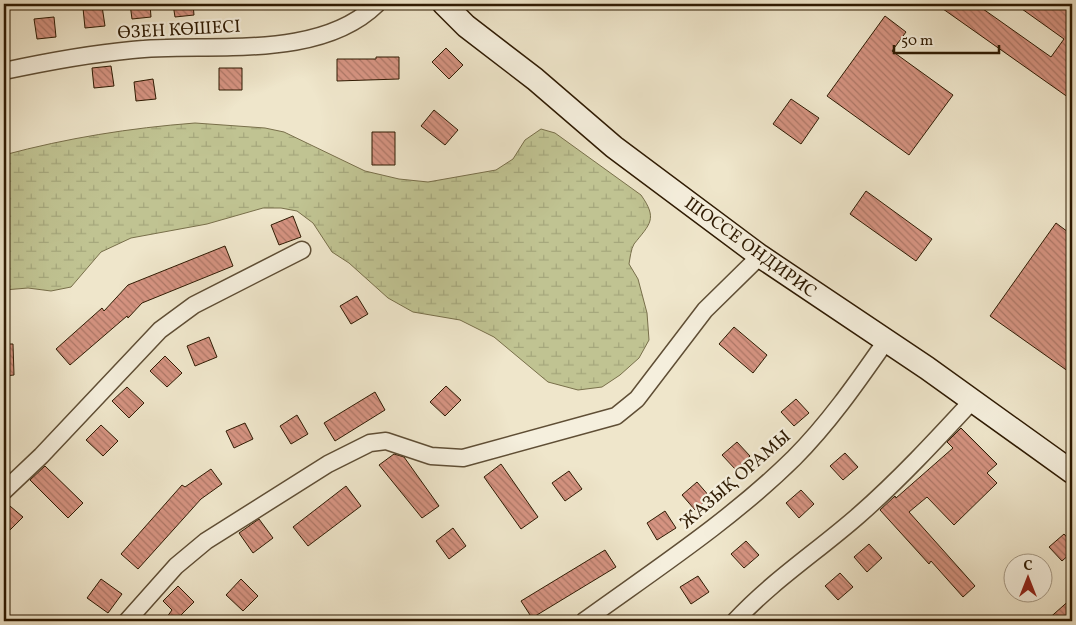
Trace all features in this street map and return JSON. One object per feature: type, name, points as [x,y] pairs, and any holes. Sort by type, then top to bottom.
[{"type":"main road","name":"ШОССЕ ОНДИРИС","points":[[444,4],[466,26],[535,79],[614,146],[760,256],[886,341],[1072,472]]},
{"type":"street","name":"ӨЗЕН КӨШЕСІ","points":[[4,71],[132,50],[273,44],[312,38],[356,22],[378,4]]},
{"type":"street","points":[[4,491],[41,456],[160,330],[194,305],[302,250]]},
{"type":"street","points":[[126,621],[176,566],[206,541],[328,464],[370,443],[386,441],[431,456],[463,458],[616,416],[637,399],[705,310],[760,256]]},
{"type":"street","name":"ЖАЗЫҚ ОРАМЫ","points":[[584,621],[710,531],[794,457],[859,380],[886,341]]},
{"type":"street","points":[[734,621],[753,602],[860,514],[934,442],[972,401]]},
{"type":"green space","points":[[195,123],[265,128],[284,132],[365,171],[399,179],[428,182],[496,170],[513,159],[525,140],[541,129],[555,133],[641,195],[646,203],[650,221],[633,246],[629,264],[638,279],[647,313],[649,340],[639,358],[620,375],[602,387],[578,390],[548,382],[494,337],[460,320],[413,312],[388,298],[349,263],[332,252],[313,223],[297,211],[281,208],[263,208],[207,224],[131,238],[101,252],[71,287],[51,291],[28,288],[4,290],[4,155],[99,134]]},
{"type":"building","points":[[130,4],[150,4],[151,17],[132,19]]},
{"type":"building","points":[[173,4],[193,4],[194,15],[175,17]]},
{"type":"building","points":[[936,4],[976,4],[1051,57],[1064,39],[1015,4],[1072,4],[1072,100]]},
{"type":"building","points":[[102,6],[105,26],[85,28],[83,8]]},
{"type":"building","points":[[885,16],[906,32],[892,51],[953,95],[909,155],[827,96]]},
{"type":"building","points":[[54,17],[56,37],[37,39],[34,19]]},
{"type":"building","points":[[446,48],[463,65],[449,79],[432,62]]},
{"type":"building","points":[[376,57],[399,57],[399,79],[337,81],[337,59],[376,59]]},
{"type":"building","points":[[111,66],[114,86],[94,88],[92,68]]},
{"type":"building","points":[[219,68],[242,68],[242,90],[219,90]]},
{"type":"building","points":[[153,79],[156,99],[136,101],[134,82]]},
{"type":"building","points":[[791,99],[819,118],[801,144],[773,124]]},
{"type":"building","points":[[434,110],[458,130],[445,145],[421,126]]},
{"type":"building","points":[[372,132],[395,132],[395,165],[372,165]]},
{"type":"building","points":[[866,191],[932,239],[916,261],[850,214]]},
{"type":"building","points":[[293,216],[301,237],[279,245],[271,225]]},
{"type":"building","points":[[1056,223],[1072,235],[1072,374],[990,316]]},
{"type":"building","points":[[225,246],[233,266],[142,303],[128,318],[127,316],[70,365],[56,349],[102,308],[104,311],[128,285]]},
{"type":"building","points":[[357,296],[368,314],[351,324],[340,306]]},
{"type":"building","points":[[734,327],[767,355],[753,373],[719,344]]},
{"type":"building","points":[[209,337],[217,357],[195,366],[187,346]]},
{"type":"building","points":[[4,344],[13,344],[14,375],[4,376]]},
{"type":"building","points":[[165,356],[182,373],[167,387],[150,371]]},
{"type":"building","points":[[446,386],[461,400],[445,416],[430,402]]},
{"type":"building","points":[[127,387],[144,403],[129,418],[112,401]]},
{"type":"building","points":[[375,392],[385,410],[335,441],[324,423]]},
{"type":"building","points":[[796,399],[809,413],[794,426],[781,412]]},
{"type":"building","points":[[297,415],[308,434],[291,444],[280,426]]},
{"type":"building","points":[[245,423],[253,439],[234,448],[226,431]]},
{"type":"building","points":[[101,425],[118,441],[103,456],[86,440]]},
{"type":"building","points":[[961,428],[997,464],[987,473],[997,483],[954,525],[927,497],[909,512],[975,586],[963,597],[931,561],[929,564],[880,510],[953,448],[947,442]]},
{"type":"building","points":[[737,442],[750,456],[736,470],[722,455]]},
{"type":"building","points":[[845,453],[858,467],[843,480],[830,466]]},
{"type":"building","points":[[394,454],[404,457],[439,506],[422,518],[379,465]]},
{"type":"building","points":[[501,464],[538,517],[521,529],[484,477]]},
{"type":"building","points":[[45,466],[83,503],[68,518],[30,480]]},
{"type":"building","points":[[211,469],[222,484],[201,499],[138,569],[121,554],[182,485],[185,487]]},
{"type":"building","points":[[569,471],[582,489],[565,501],[552,483]]},
{"type":"building","points":[[697,482],[710,497],[695,510],[682,495]]},
{"type":"building","points":[[346,486],[361,506],[308,546],[293,527]]},
{"type":"building","points":[[801,490],[814,504],[799,518],[786,503]]},
{"type":"building","points":[[4,501],[23,517],[4,536]]},
{"type":"building","points":[[665,511],[676,528],[657,540],[647,523]]},
{"type":"building","points":[[259,519],[273,538],[253,553],[239,533]]},
{"type":"building","points":[[453,528],[466,546],[449,559],[436,541]]},
{"type":"building","points":[[1064,534],[1072,543],[1072,552],[1062,561],[1049,547]]},
{"type":"building","points":[[746,541],[759,555],[744,568],[731,554]]},
{"type":"building","points":[[869,544],[882,558],[867,572],[854,557]]},
{"type":"building","points":[[605,550],[616,567],[532,618],[521,601]]},
{"type":"building","points":[[840,573],[853,587],[838,600],[825,586]]},
{"type":"building","points":[[698,576],[709,592],[691,604],[680,587]]},
{"type":"building","points":[[101,579],[122,594],[108,613],[87,598]]},
{"type":"building","points":[[241,579],[258,596],[243,611],[226,595]]},
{"type":"building","points":[[178,586],[194,602],[175,621],[164,621],[172,610],[163,601]]},
{"type":"building","points":[[1072,598],[1072,621],[1046,621]]}]
